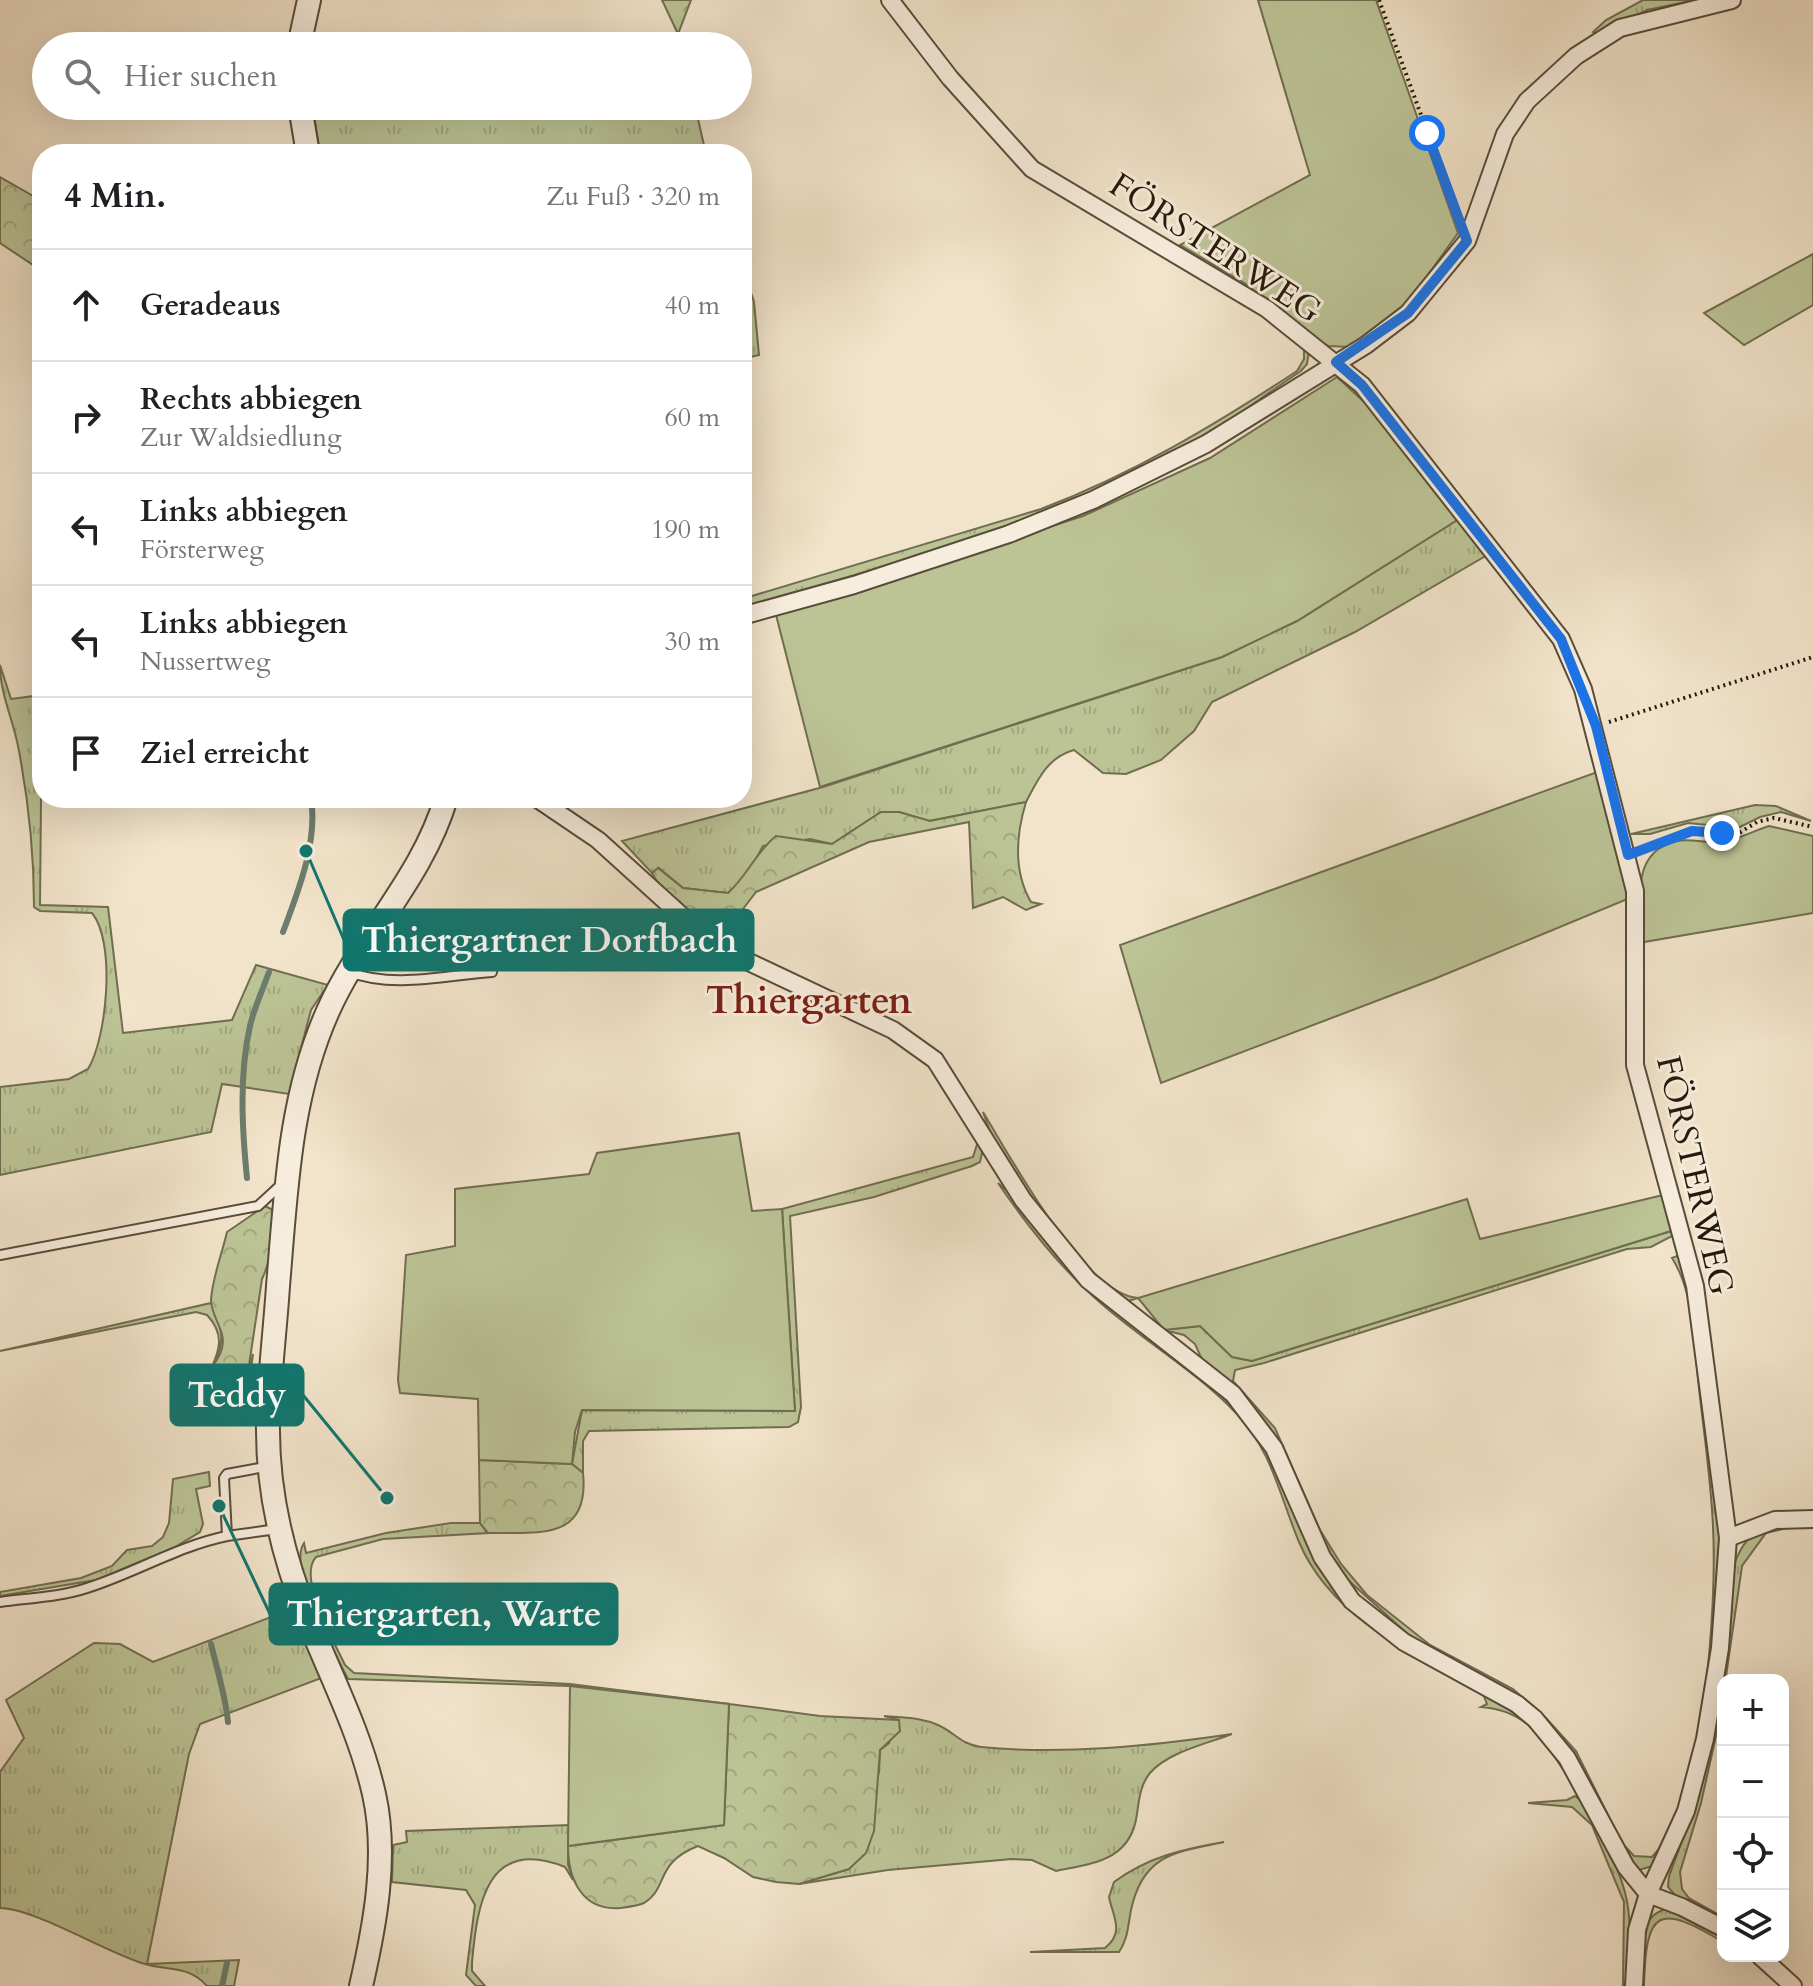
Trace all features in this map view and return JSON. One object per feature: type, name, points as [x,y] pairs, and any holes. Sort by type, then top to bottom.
[{"type":"street","points":[[302,32],[309,0]]},
{"type":"street","name":"FÖRSTERWEG","points":[[890,0],[950,78],[1032,169],[1267,309],[1362,385],[1561,639],[1596,726],[1635,891],[1635,1065],[1695,1286],[1728,1538],[1720,1648],[1705,1739],[1686,1811],[1648,1894],[1637,1930],[1634,1986]]},
{"type":"street","points":[[752,613],[910,566],[1093,500],[1206,444],[1408,313],[1467,241],[1505,134],[1537,92],[1576,56],[1620,28],[1732,0]]},
{"type":"street","points":[[302,120],[306,144]]},
{"type":"street","points":[[361,1986],[378,1886],[379,1831],[374,1794],[354,1727],[308,1620],[278,1528],[268,1424],[286,1179],[291,1138],[309,1065],[347,971],[411,875],[443,808]]},
{"type":"street","points":[[551,808],[598,840],[715,946],[893,1030],[935,1060],[1023,1200],[1088,1280],[1233,1394],[1274,1448],[1322,1557],[1352,1601],[1404,1642],[1517,1704],[1535,1719],[1567,1758],[1626,1867],[1648,1894],[1717,1925]]},
{"type":"street","points":[[1728,1538],[1775,1520],[1813,1519]]},
{"type":"street","points":[[1767,1962],[1793,1986]]},
{"type":"lane","points":[[347,971],[368,979],[394,980],[492,972]]},
{"type":"lane","points":[[0,1255],[258,1206],[286,1179]]},
{"type":"lane","points":[[227,1536],[224,1478],[227,1474],[271,1466]]},
{"type":"lane","points":[[0,1602],[83,1590],[147,1566],[192,1543],[278,1528]]},
{"type":"path","points":[[1379,0],[1467,241]]},
{"type":"path","points":[[1596,726],[1813,657]]},
{"type":"path","points":[[1628,855],[1692,831],[1739,833],[1757,822],[1774,818],[1813,827]]},
{"type":"green space","points":[[662,0],[691,0],[677,32]]},
{"type":"green space","points":[[1258,0],[1376,0],[1458,233],[1405,307],[1350,347],[1328,346],[1316,340],[1246,284],[1180,245],[1310,175]]},
{"type":"green space","points":[[1643,0],[1695,0],[1647,10],[1598,35],[1593,32],[1606,20]]},
{"type":"green space","points":[[315,120],[698,120],[704,144],[318,144]]},
{"type":"green space","points":[[0,177],[32,195],[32,264],[0,243]]},
{"type":"green space","points":[[1813,254],[1813,305],[1744,345],[1704,313]]},
{"type":"green space","points":[[752,296],[754,302],[759,355],[752,357]]},
{"type":"green space","points":[[1304,348],[1309,351],[1307,364],[1301,371],[1205,436],[1095,492],[979,536],[752,605],[752,596],[1041,509],[1075,495],[1141,464],[1204,429],[1297,371],[1304,359]]},
{"type":"green space","points":[[1337,377],[1375,412],[1462,517],[1297,621],[1222,657],[820,787],[776,615],[1083,516],[1210,458]]},
{"type":"green space","points":[[1462,517],[1489,554],[1355,632],[1212,702],[1194,731],[1161,760],[1126,774],[1103,773],[1074,750],[1051,763],[1026,802],[929,821],[899,812],[881,812],[832,844],[810,839],[763,846],[747,876],[728,893],[683,888],[659,868],[652,873],[622,841],[823,787],[1222,657],[1297,621]]},
{"type":"green space","points":[[0,665],[11,699],[32,696],[32,808],[41,808],[40,905],[108,907],[123,1033],[232,1020],[256,965],[328,985],[311,1010],[289,1094],[222,1084],[211,1132],[0,1175],[0,1087],[69,1079],[88,1069],[100,1036],[106,990],[104,945],[92,913],[40,911],[34,907],[26,790],[17,740],[2,687]]},
{"type":"green space","points":[[1600,771],[1630,898],[1434,979],[1161,1083],[1120,945]]},
{"type":"green space","points":[[1026,802],[1018,840],[1019,865],[1031,902],[1041,904],[1026,910],[1003,897],[973,908],[969,822],[869,842],[756,892],[723,935],[711,934],[660,887],[652,873],[658,868],[683,888],[728,893],[776,836],[832,844],[881,812],[899,812],[930,821]]},
{"type":"green space","points":[[1755,805],[1776,806],[1811,821],[1781,812],[1760,817],[1738,828],[1688,823],[1650,834],[1631,834]]},
{"type":"green space","points":[[1769,826],[1813,836],[1813,913],[1644,942],[1641,882],[1651,856],[1661,847],[1677,841],[1728,841]]},
{"type":"green space","points":[[983,1112],[1030,1190],[1073,1250],[1095,1274],[1117,1291],[1138,1298],[1125,1302],[1082,1262],[1041,1216],[1007,1166]]},
{"type":"green space","points":[[739,1133],[752,1211],[782,1209],[795,1411],[582,1410],[575,1432],[572,1464],[479,1460],[478,1399],[400,1393],[398,1380],[406,1255],[455,1246],[455,1189],[589,1174],[597,1153]]},
{"type":"green space","points":[[979,1138],[983,1149],[980,1162],[972,1166],[874,1197],[790,1216],[801,1407],[798,1422],[789,1427],[589,1431],[583,1441],[583,1473],[572,1464],[582,1410],[795,1411],[782,1209],[973,1157]]},
{"type":"green space","points":[[998,1183],[1044,1239],[1085,1282],[1202,1378],[1245,1420],[1277,1466],[1301,1526],[1329,1575],[1378,1627],[1428,1663],[1378,1633],[1354,1614],[1313,1569],[1299,1542],[1267,1458],[1236,1413],[1203,1382],[1112,1313],[1043,1244]]},
{"type":"green space","points":[[1663,1195],[1674,1235],[1651,1247],[1627,1249],[1235,1370],[1233,1381],[1275,1428],[1320,1530],[1341,1564],[1367,1595],[1430,1645],[1513,1689],[1546,1718],[1576,1751],[1622,1843],[1634,1856],[1652,1857],[1670,1830],[1696,1749],[1713,1604],[1712,1509],[1694,1338],[1685,1288],[1672,1258],[1682,1254],[1698,1329],[1718,1496],[1720,1568],[1715,1656],[1699,1744],[1674,1827],[1656,1865],[1639,1870],[1629,1862],[1581,1766],[1526,1704],[1410,1636],[1348,1580],[1326,1552],[1272,1436],[1253,1411],[1204,1364],[1195,1344],[1184,1335],[1164,1330],[1200,1326],[1232,1357],[1252,1361],[1671,1231]]},
{"type":"green space","points":[[1663,1195],[1671,1231],[1252,1361],[1232,1357],[1200,1326],[1164,1330],[1138,1298],[1467,1199],[1480,1239]]},
{"type":"green space","points":[[265,1206],[273,1210],[274,1236],[262,1279],[248,1372],[212,1392],[207,1400],[180,1401],[220,1354],[222,1333],[211,1300],[227,1232]]},
{"type":"green space","points":[[211,1303],[219,1322],[221,1345],[210,1371],[218,1349],[218,1336],[207,1315],[196,1312],[0,1351]]},
{"type":"green space","points":[[253,1354],[246,1405],[244,1399],[207,1400],[212,1392],[248,1372]]},
{"type":"green space","points":[[479,1460],[572,1464],[583,1473],[583,1495],[578,1511],[569,1522],[541,1532],[488,1533],[480,1523]]},
{"type":"green space","points":[[209,1472],[210,1486],[196,1489],[203,1524],[200,1532],[175,1547],[96,1580],[0,1596],[0,1592],[81,1578],[112,1566],[127,1550],[152,1546],[163,1537],[169,1523],[173,1479]]},
{"type":"green space","points":[[451,1523],[480,1523],[488,1533],[383,1539],[316,1557],[311,1567],[311,1579],[319,1610],[345,1665],[354,1673],[570,1684],[729,1704],[570,1686],[348,1679],[307,1590],[300,1555],[304,1543],[306,1553],[386,1533]]},
{"type":"green space","points":[[1804,1524],[1766,1533],[1742,1566],[1726,1674],[1722,1674],[1734,1565],[1746,1542],[1769,1528]]},
{"type":"green space","points":[[292,1609],[324,1677],[200,1724],[189,1754],[147,1964],[239,1960],[234,1986],[207,1986],[186,1972],[145,1964],[32,1915],[0,1908],[0,1772],[24,1738],[6,1700],[94,1643],[120,1644],[153,1662]]},
{"type":"green space","points":[[1447,1674],[1485,1694],[1527,1724],[1500,1710],[1481,1707],[1487,1704],[1483,1694]]},
{"type":"green space","points":[[570,1686],[729,1704],[724,1825],[568,1846]]},
{"type":"green space","points":[[729,1704],[820,1716],[899,1720],[900,1731],[880,1750],[874,1831],[866,1853],[849,1869],[799,1884],[753,1877],[698,1846],[675,1860],[652,1897],[644,1903],[607,1908],[587,1898],[574,1881],[568,1846],[724,1825]]},
{"type":"green space","points":[[1717,1706],[1717,1731],[1701,1803],[1680,1872],[1682,1889],[1689,1898],[1717,1914],[1717,1919],[1674,1894],[1668,1887],[1695,1801]]},
{"type":"green space","points":[[884,1716],[932,1722],[974,1746],[1012,1749],[1107,1748],[1232,1734],[1188,1749],[1167,1759],[1150,1773],[1140,1793],[1133,1829],[1127,1841],[1109,1857],[1097,1862],[1056,1871],[1032,1860],[1012,1859],[888,1870],[799,1884],[849,1869],[879,1772],[880,1750],[889,1743],[899,1720]]},
{"type":"green space","points":[[1529,1726],[1534,1730],[1556,1755],[1577,1788],[1539,1736]]},
{"type":"green space","points":[[1575,1796],[1594,1820],[1625,1893],[1629,1924],[1626,1986],[1623,1986],[1624,1902],[1592,1825],[1572,1807],[1528,1803],[1567,1800]]},
{"type":"green space","points":[[569,1825],[568,1864],[573,1880],[565,1867],[539,1860],[518,1861],[503,1868],[491,1881],[478,1919],[472,1963],[472,1971],[485,1986],[476,1986],[466,1975],[475,1905],[466,1890],[392,1882],[393,1845],[407,1842],[406,1831]]},
{"type":"green space","points":[[1224,1842],[1177,1853],[1153,1867],[1136,1891],[1126,1937],[1119,1952],[1030,1952],[1105,1948],[1116,1930],[1109,1897],[1114,1882],[1166,1855],[1194,1848]]},
{"type":"green space","points":[[1667,1909],[1692,1917],[1717,1932],[1717,1939],[1684,1922],[1670,1918],[1660,1920],[1648,1941],[1644,1986],[1640,1986],[1642,1940],[1650,1920]]},
{"type":"waterway","points":[[283,932],[309,849],[312,808]]},
{"type":"waterway","points":[[247,1178],[243,1121],[244,1063],[252,1019],[269,972]]},
{"type":"waterway","points":[[211,1644],[228,1722]]},
{"type":"waterway","points":[[222,1986],[227,1963]]},
{"type":"place","name":"Thiergartner Dorfbach","points":[[306,851]]},
{"type":"place","name":"Teddy","points":[[387,1498]]},
{"type":"place","name":"Thiergarten, Warte","points":[[219,1506]]},
{"type":"district","name":"Thiergarten","points":[[809,1000]]},
{"type":"route","points":[[1427,133],[1467,241],[1408,313],[1366,345],[1336,362],[1362,385],[1561,639],[1596,726],[1628,855],[1666,838],[1692,831],[1722,833]]}]
